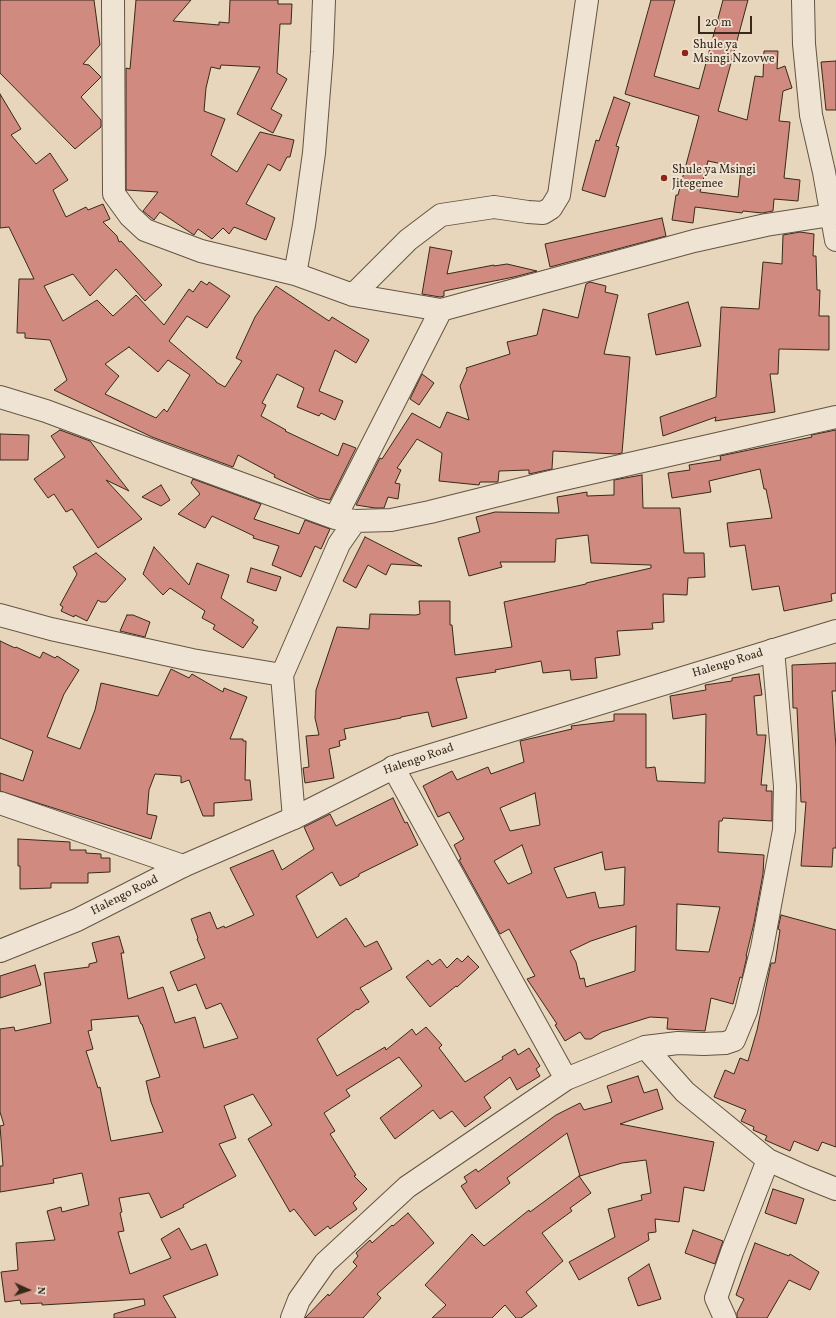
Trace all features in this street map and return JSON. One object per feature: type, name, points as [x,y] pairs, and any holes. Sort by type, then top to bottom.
[{"type":"street","points":[[113,0],[114,194],[130,216],[146,230],[201,251],[295,274],[353,295],[441,310],[694,241],[766,225],[831,215]]},
{"type":"street","points":[[295,274],[304,225],[314,153],[322,52],[324,0]]},
{"type":"street","points":[[353,295],[408,240],[441,215],[494,207],[543,213],[551,208],[559,195],[587,0]]},
{"type":"street","points":[[803,0],[804,44],[811,115],[824,172],[836,240]]},
{"type":"street","points":[[294,818],[282,675],[339,544],[346,519],[441,310]]},
{"type":"street","points":[[0,397],[46,411],[174,459],[346,519],[391,520],[430,512],[546,483],[836,417]]},
{"type":"street","points":[[0,615],[51,629],[192,660],[282,675]]},
{"type":"street","name":"Halengo Road","points":[[0,951],[77,920],[183,866],[294,818],[393,767],[836,631]]},
{"type":"street","points":[[292,1318],[299,1300],[325,1263],[407,1187],[566,1080],[645,1047],[678,1043],[725,1043],[734,1040],[746,1011],[762,948],[784,830],[785,786],[773,650]]},
{"type":"street","points":[[393,767],[566,1080]]},
{"type":"street","points":[[0,803],[183,866]]},
{"type":"street","points":[[645,1047],[685,1092],[768,1160],[836,1189]]},
{"type":"street","points":[[725,1318],[716,1298],[732,1252],[768,1160]]},
{"type":"building","points":[[0,0],[94,0],[100,45],[83,64],[89,65],[101,77],[81,97],[101,120],[101,127],[75,149],[0,73]]},
{"type":"building","points":[[136,0],[191,0],[173,21],[219,25],[219,22],[229,23],[230,0],[278,0],[278,4],[292,4],[291,24],[280,24],[277,73],[287,79],[271,109],[282,115],[273,133],[237,114],[260,67],[221,65],[220,69],[211,67],[206,88],[204,111],[225,119],[211,155],[237,172],[260,132],[294,140],[290,157],[287,157],[280,171],[268,164],[246,204],[275,218],[266,240],[234,227],[229,234],[223,228],[212,239],[198,229],[194,235],[160,212],[154,220],[143,211],[158,192],[126,190],[126,68],[130,69]]},
{"type":"building","points":[[651,0],[675,0],[654,76],[699,89],[723,0],[748,0],[718,111],[747,120],[755,76],[763,77],[764,51],[778,51],[777,69],[785,66],[792,88],[783,91],[779,121],[790,122],[784,178],[800,180],[798,201],[774,199],[773,211],[762,213],[743,211],[742,213],[695,207],[693,223],[672,220],[676,195],[678,195],[699,116],[625,94]],"holes":[[[708,161],[741,168],[738,197],[700,192]]]},
{"type":"building","points":[[836,61],[836,110],[826,110],[821,62]]},
{"type":"building","points":[[0,94],[21,129],[11,135],[36,164],[50,153],[68,180],[53,190],[66,217],[86,207],[88,210],[103,204],[110,219],[103,222],[117,236],[119,242],[121,241],[162,285],[145,301],[116,269],[90,296],[73,274],[44,286],[63,321],[97,300],[113,316],[136,295],[164,325],[189,289],[193,292],[201,281],[207,285],[209,282],[230,296],[207,328],[187,316],[169,341],[216,382],[225,387],[242,361],[236,358],[255,317],[276,286],[329,321],[332,317],[369,340],[356,363],[335,350],[319,391],[343,401],[335,420],[321,413],[319,416],[297,407],[304,388],[277,374],[262,403],[266,405],[261,416],[286,430],[285,431],[338,456],[343,443],[356,448],[330,500],[318,498],[274,477],[275,475],[238,455],[233,467],[152,437],[54,390],[67,380],[50,340],[25,338],[25,333],[17,333],[19,279],[34,279],[9,227],[0,228]],"holes":[[[129,347],[158,372],[168,360],[190,375],[167,412],[164,409],[156,418],[105,394],[119,376],[105,364]]]},
{"type":"building","points":[[614,97],[630,103],[616,146],[619,147],[605,197],[582,190],[596,140],[599,141]]},
{"type":"building","points":[[662,218],[666,236],[550,267],[545,244]]},
{"type":"building","points":[[800,232],[814,234],[813,256],[816,256],[817,290],[820,290],[819,316],[829,316],[829,350],[779,349],[778,374],[770,374],[775,412],[715,421],[716,417],[663,436],[660,417],[716,397],[721,307],[759,309],[763,262],[782,264],[783,235]]},
{"type":"building","points":[[430,247],[452,251],[447,274],[507,264],[537,271],[444,291],[444,296],[440,297],[422,294]]},
{"type":"building","points":[[590,282],[606,286],[605,292],[618,295],[604,354],[630,357],[622,453],[553,451],[552,469],[529,474],[529,470],[499,471],[498,482],[480,482],[479,485],[439,481],[442,453],[417,439],[397,468],[401,470],[395,483],[400,484],[398,499],[388,497],[384,508],[356,505],[380,458],[382,459],[412,413],[440,428],[447,412],[469,420],[460,386],[467,370],[466,368],[510,354],[507,342],[537,335],[543,309],[578,318],[586,284]]},
{"type":"building","points":[[688,302],[701,346],[656,355],[648,314]]},
{"type":"building","points":[[422,374],[434,383],[419,405],[410,399]]},
{"type":"building","points":[[60,430],[90,441],[129,491],[106,480],[142,519],[98,548],[72,509],[66,512],[54,494],[48,498],[34,479],[65,457],[51,436]]},
{"type":"building","points":[[836,430],[836,593],[831,594],[832,601],[784,611],[779,586],[752,590],[745,545],[730,547],[727,523],[772,518],[760,469],[709,481],[711,492],[672,498],[668,473],[690,470],[689,465],[721,460],[720,456],[812,437],[811,435]]},
{"type":"building","points":[[0,434],[29,435],[28,460],[0,460]]},
{"type":"building","points":[[642,475],[643,508],[680,508],[684,553],[704,553],[705,577],[688,578],[687,595],[663,594],[664,622],[652,623],[653,629],[617,631],[620,655],[595,658],[597,678],[571,680],[570,670],[543,673],[541,661],[495,670],[496,672],[456,678],[467,718],[432,727],[428,712],[344,729],[346,739],[339,741],[340,746],[329,749],[334,778],[305,783],[303,768],[309,767],[306,736],[319,735],[315,718],[316,690],[337,627],[369,629],[370,614],[416,615],[420,614],[419,601],[450,601],[450,625],[452,625],[455,655],[512,647],[504,602],[651,568],[651,565],[591,563],[588,535],[556,539],[555,562],[500,562],[502,567],[469,576],[458,538],[480,532],[476,517],[495,512],[559,513],[557,497],[587,492],[587,496],[614,495],[614,480]]},
{"type":"building","points":[[193,479],[261,504],[254,519],[299,534],[305,520],[330,529],[321,549],[315,546],[301,577],[272,565],[279,546],[253,538],[254,536],[212,516],[205,528],[178,514],[200,494],[191,483]]},
{"type":"building","points":[[161,485],[170,500],[161,506],[142,497]]},
{"type":"building","points":[[365,537],[422,566],[391,564],[386,575],[368,565],[356,588],[343,581]]},
{"type":"building","points":[[154,547],[189,585],[197,563],[229,575],[221,598],[254,620],[252,623],[258,627],[243,648],[213,629],[215,625],[202,618],[205,611],[170,588],[163,595],[143,574]]},
{"type":"building","points":[[96,553],[126,579],[106,602],[101,602],[98,600],[87,621],[75,615],[74,617],[61,611],[63,607],[60,605],[77,574],[73,567]]},
{"type":"building","points":[[251,568],[281,577],[276,591],[247,582]]},
{"type":"building","points":[[127,615],[133,615],[150,622],[145,637],[120,631]]},
{"type":"building","points":[[0,641],[40,658],[43,652],[55,658],[57,656],[79,670],[64,694],[47,737],[80,749],[95,710],[101,683],[158,696],[171,669],[189,678],[192,674],[223,692],[224,688],[247,697],[230,739],[243,739],[243,741],[246,741],[245,780],[250,780],[252,800],[214,803],[214,816],[203,816],[189,780],[181,783],[181,776],[155,774],[149,790],[147,814],[157,816],[151,839],[0,791],[0,773],[23,781],[33,751],[0,738]]},
{"type":"building","points":[[836,663],[836,691],[832,691],[836,747],[836,848],[833,848],[832,867],[801,866],[806,802],[801,802],[797,708],[793,708],[792,665]]},
{"type":"building","points":[[759,674],[762,695],[754,696],[757,735],[766,735],[761,785],[767,785],[766,791],[772,791],[772,821],[723,818],[722,821],[719,821],[718,852],[764,855],[763,874],[754,923],[742,978],[740,977],[733,1004],[711,998],[705,1031],[667,1029],[668,1018],[650,1017],[602,1032],[591,1039],[585,1039],[580,1032],[565,1041],[555,1025],[557,1024],[527,979],[535,976],[509,929],[500,934],[459,860],[461,859],[454,845],[464,839],[449,812],[438,817],[423,786],[452,771],[457,780],[488,767],[491,774],[524,762],[520,741],[572,729],[571,726],[614,721],[614,714],[646,714],[646,768],[655,767],[657,781],[705,783],[706,714],[673,719],[670,696],[706,690],[705,685],[732,681],[732,678]],"holes":[[[535,793],[540,825],[510,831],[500,808]],[[522,845],[532,873],[508,884],[494,861]],[[602,852],[605,870],[625,867],[624,905],[599,908],[595,892],[567,898],[554,868]],[[677,904],[720,907],[709,952],[676,950]],[[636,926],[635,971],[586,987],[584,978],[580,979],[576,962],[570,951],[591,941]]]},
{"type":"building","points":[[393,798],[418,845],[359,874],[359,876],[340,886],[332,872],[296,896],[317,938],[346,918],[365,947],[377,941],[392,969],[360,988],[369,1002],[358,1010],[357,1009],[317,1039],[337,1076],[385,1047],[386,1050],[412,1029],[416,1035],[426,1027],[442,1045],[439,1048],[465,1082],[503,1059],[502,1057],[515,1049],[518,1055],[529,1048],[540,1066],[536,1069],[540,1076],[517,1090],[510,1077],[484,1097],[491,1108],[465,1127],[452,1111],[440,1119],[433,1110],[395,1139],[380,1118],[422,1086],[399,1057],[346,1090],[350,1096],[324,1113],[335,1131],[330,1134],[356,1175],[354,1176],[367,1189],[353,1203],[357,1209],[330,1229],[328,1226],[315,1236],[294,1209],[290,1212],[248,1139],[272,1125],[253,1094],[224,1106],[236,1138],[219,1144],[236,1176],[183,1205],[184,1207],[161,1218],[149,1193],[119,1198],[122,1212],[120,1213],[124,1231],[118,1232],[130,1274],[171,1258],[161,1239],[179,1228],[191,1250],[206,1244],[218,1275],[163,1296],[176,1318],[114,1318],[114,1314],[145,1305],[144,1299],[42,1305],[42,1303],[21,1304],[20,1300],[5,1302],[1,1272],[18,1270],[16,1243],[55,1240],[47,1211],[61,1207],[62,1212],[89,1205],[82,1173],[53,1179],[54,1183],[0,1192],[0,1166],[3,1166],[0,1126],[4,1125],[0,1112],[0,1029],[14,1027],[15,1031],[51,1023],[44,973],[89,967],[89,964],[97,962],[92,943],[119,936],[124,953],[121,953],[128,999],[163,987],[175,1023],[195,1017],[204,1048],[238,1038],[221,1003],[206,1009],[196,984],[178,991],[170,972],[205,958],[191,919],[210,912],[217,929],[224,926],[225,928],[254,915],[230,868],[273,850],[282,870],[314,849],[304,827],[330,814],[336,826]],"holes":[[[138,1016],[160,1077],[146,1081],[151,1102],[163,1132],[111,1141],[100,1087],[98,1088],[86,1051],[93,1049],[88,1031],[92,1030],[91,1020]]]},
{"type":"building","points":[[18,839],[70,842],[70,850],[86,850],[86,853],[101,854],[101,858],[110,858],[110,872],[88,873],[88,883],[51,883],[51,888],[20,889]]},
{"type":"building","points":[[781,915],[836,930],[836,1147],[822,1142],[818,1151],[794,1141],[790,1151],[765,1140],[767,1136],[753,1130],[754,1127],[741,1121],[746,1110],[714,1097],[725,1070],[734,1074],[740,1058],[748,1061],[757,1030],[771,963],[775,963],[780,930],[778,929]]},
{"type":"building","points":[[468,956],[479,967],[457,987],[456,986],[430,1007],[406,977],[428,960],[432,965],[440,959],[447,968],[457,958],[462,962]]},
{"type":"building","points":[[35,965],[41,985],[0,998],[0,976]]},
{"type":"building","points":[[638,1076],[644,1093],[657,1089],[663,1109],[620,1124],[714,1142],[704,1191],[684,1187],[679,1222],[655,1219],[656,1232],[648,1233],[649,1240],[579,1280],[569,1262],[615,1237],[608,1209],[642,1200],[641,1195],[651,1193],[646,1160],[622,1163],[580,1176],[567,1133],[507,1178],[510,1183],[476,1209],[461,1186],[467,1182],[464,1177],[476,1169],[478,1172],[556,1115],[580,1103],[584,1110],[612,1102],[607,1086]]},
{"type":"building","points":[[579,1176],[591,1193],[570,1208],[572,1211],[542,1233],[563,1261],[526,1292],[537,1306],[521,1318],[516,1318],[505,1305],[492,1318],[432,1318],[446,1305],[425,1285],[472,1234],[484,1246],[529,1210],[530,1212]]},
{"type":"building","points":[[773,1189],[804,1199],[796,1224],[765,1213]]},
{"type":"building","points":[[408,1213],[434,1243],[377,1294],[381,1298],[363,1318],[305,1318],[328,1294],[329,1296],[357,1266],[353,1262],[358,1256],[356,1253],[370,1240],[372,1243]]},
{"type":"building","points":[[693,1230],[723,1241],[715,1264],[685,1253]]},
{"type":"building","points":[[755,1243],[789,1256],[790,1254],[819,1272],[810,1290],[789,1280],[767,1318],[737,1318],[737,1313],[744,1299],[736,1295]]},
{"type":"building","points":[[649,1264],[661,1299],[638,1306],[628,1278]]},
{"type":"place","name":"Shule ya Msingi Nzovwe","points":[[685,53]]},
{"type":"place","name":"Shule ya Msingi Jitegemee","points":[[664,178]]}]
